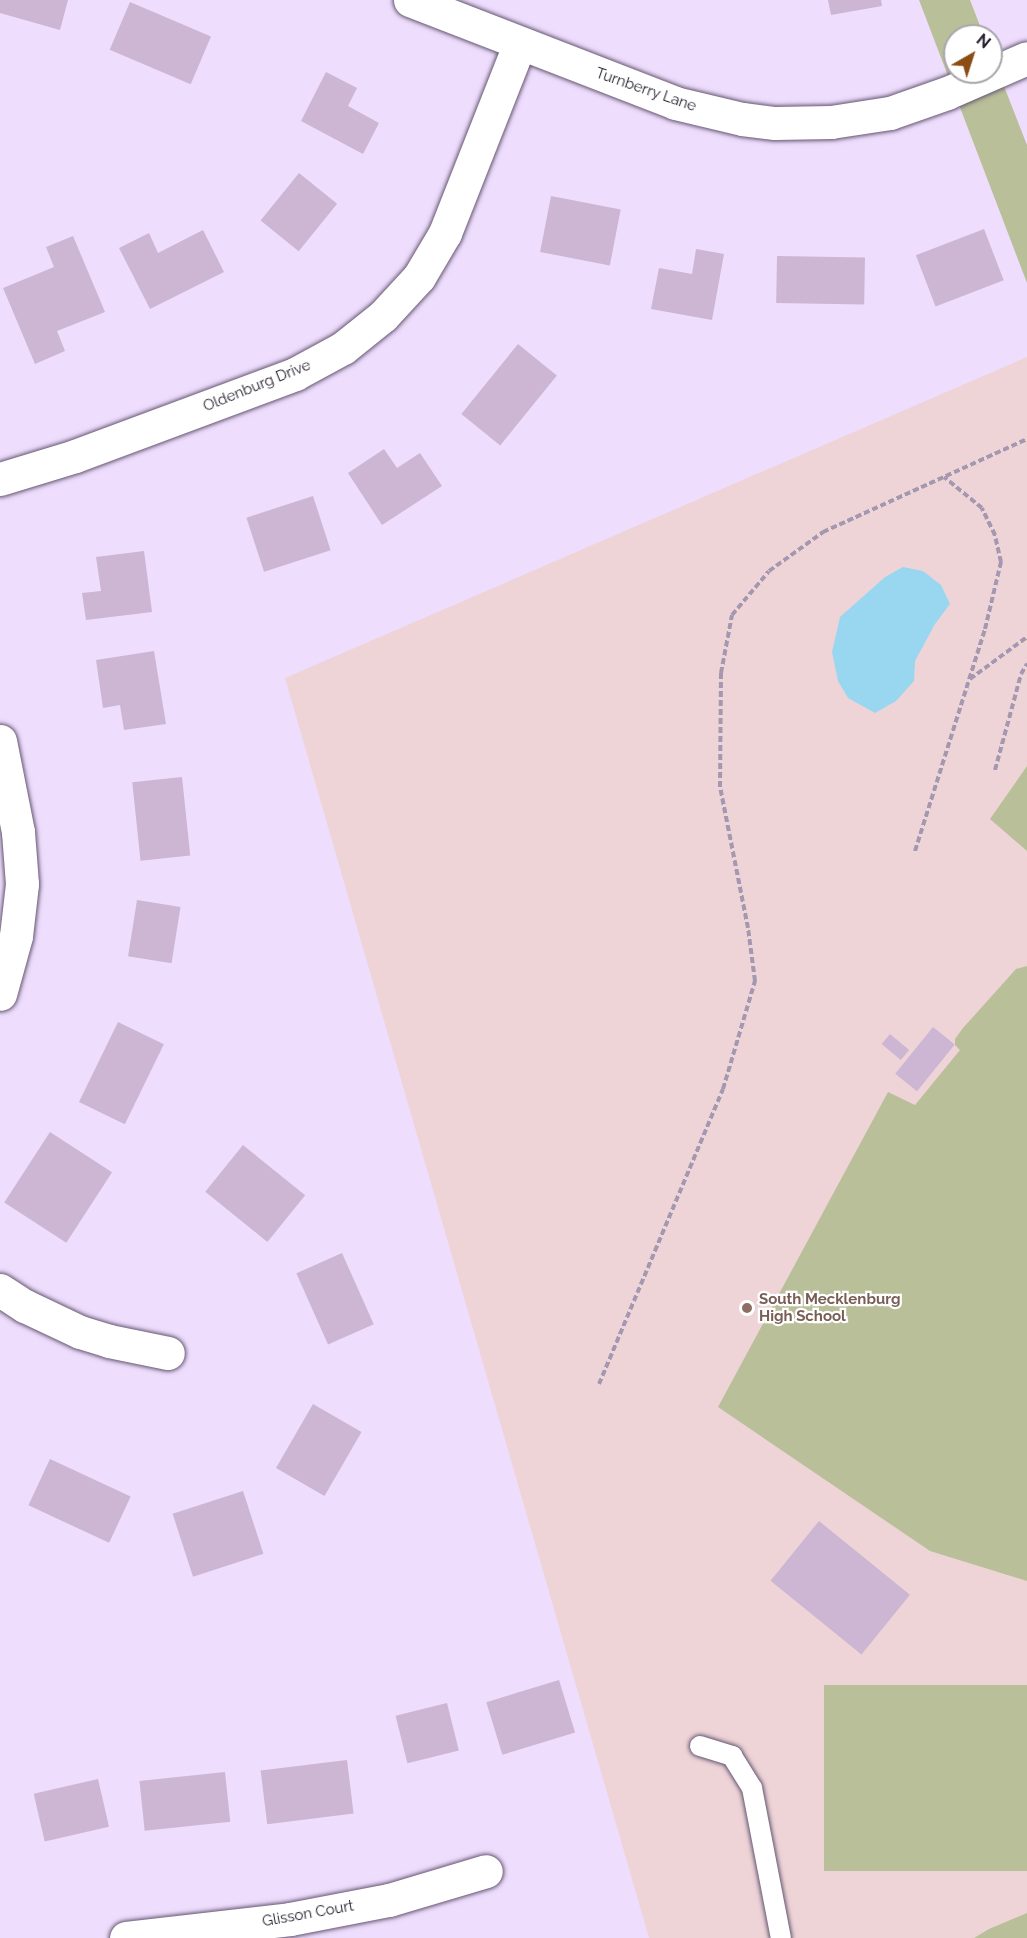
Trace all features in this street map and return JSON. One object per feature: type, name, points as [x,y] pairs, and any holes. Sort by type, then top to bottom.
[{"type":"street","name":"Turnberry Lane","points":[[410,0],[675,103],[741,119],[775,123],[831,122],[890,113],[947,93],[1027,58]]},
{"type":"street","name":"Oldenburg Drive","points":[[0,479],[75,456],[295,374],[343,348],[383,316],[418,277],[445,233],[520,44]]},
{"type":"street","points":[[0,741],[18,832],[22,884],[16,936],[0,994]]},
{"type":"street","points":[[0,1290],[25,1306],[80,1332],[109,1341],[168,1353]]},
{"type":"street","name":"Glisson Court","points":[[126,1938],[290,1919],[389,1900],[486,1871]]},
{"type":"lane","points":[[700,1746],[732,1756],[752,1788],[781,1938]]},
{"type":"path","points":[[599,1384],[723,1089],[755,981],[748,928],[720,787],[722,673],[732,615],[769,571],[823,532],[1027,439]]},
{"type":"path","points":[[915,851],[985,629],[1001,562],[996,534],[982,508],[944,477]]},
{"type":"path","points":[[969,680],[1027,637]]},
{"type":"path","points":[[995,770],[1020,674],[1027,664]]},
{"type":"shaded area","name":"South Mecklenburg High School","points":[[1027,357],[1027,1938],[649,1938],[285,678]]},
{"type":"green space","points":[[919,0],[970,0],[979,24],[943,24],[943,63]]},
{"type":"green space","points":[[951,84],[1003,84],[1027,145],[1027,283]]},
{"type":"green space","points":[[1027,766],[1027,851],[990,819]]},
{"type":"green space","points":[[1027,966],[1027,1581],[930,1551],[718,1407],[888,1092],[915,1105],[960,1050],[955,1045],[955,1039],[963,1028],[1016,969]]},
{"type":"green space","points":[[824,1685],[1027,1685],[1027,1871],[824,1871]]},
{"type":"green space","points":[[1027,1913],[1027,1938],[974,1938],[989,1929]]},
{"type":"water","points":[[903,567],[923,571],[941,585],[950,604],[935,624],[915,661],[914,681],[896,701],[875,713],[848,698],[838,681],[832,652],[840,617],[885,577]]},
{"type":"building","points":[[0,0],[68,0],[60,30],[0,13]]},
{"type":"building","points":[[828,0],[881,0],[882,6],[831,15]]},
{"type":"building","points":[[130,2],[211,36],[191,84],[110,50]]},
{"type":"building","points":[[326,72],[357,88],[348,106],[379,123],[363,154],[301,121]]},
{"type":"building","points":[[299,173],[337,204],[299,251],[261,220]]},
{"type":"building","points":[[551,196],[621,210],[610,266],[540,252]]},
{"type":"building","points":[[984,229],[1004,280],[936,307],[916,255]]},
{"type":"building","points":[[203,230],[224,272],[150,309],[119,248],[149,233],[158,253]]},
{"type":"building","points":[[73,236],[105,312],[57,331],[65,351],[35,364],[3,288],[54,267],[46,247]]},
{"type":"building","points":[[696,249],[724,254],[712,320],[651,309],[659,268],[692,274]]},
{"type":"building","points":[[777,256],[865,258],[864,305],[776,303]]},
{"type":"building","points":[[518,344],[557,375],[500,445],[461,414]]},
{"type":"building","points":[[384,449],[397,468],[420,453],[442,486],[382,525],[348,473]]},
{"type":"building","points":[[313,496],[331,550],[264,572],[246,518]]},
{"type":"building","points":[[144,551],[152,612],[86,620],[82,593],[101,591],[96,557]]},
{"type":"building","points":[[154,651],[166,724],[124,730],[120,705],[103,708],[96,660]]},
{"type":"building","points":[[182,777],[190,856],[141,861],[132,782]]},
{"type":"building","points":[[137,900],[180,907],[172,963],[128,956]]},
{"type":"building","points":[[118,1022],[164,1044],[125,1124],[79,1102]]},
{"type":"building","points":[[933,1027],[955,1045],[917,1091],[895,1074]]},
{"type":"building","points":[[890,1034],[909,1050],[901,1060],[882,1044]]},
{"type":"building","points":[[50,1132],[112,1172],[66,1243],[4,1202]]},
{"type":"building","points":[[243,1145],[305,1195],[267,1242],[205,1192]]},
{"type":"building","points":[[342,1253],[374,1324],[328,1345],[296,1273]]},
{"type":"building","points":[[313,1404],[361,1432],[324,1496],[276,1468]]},
{"type":"building","points":[[50,1459],[131,1497],[109,1543],[28,1505]]},
{"type":"building","points":[[243,1491],[263,1554],[193,1577],[173,1514]]},
{"type":"building","points":[[819,1521],[910,1595],[861,1654],[771,1581]]},
{"type":"building","points":[[559,1680],[575,1733],[502,1755],[486,1702]]},
{"type":"building","points":[[447,1703],[459,1751],[407,1763],[396,1716]]},
{"type":"building","points":[[347,1760],[354,1814],[267,1824],[261,1771]]},
{"type":"building","points":[[225,1772],[230,1822],[145,1831],[139,1781]]},
{"type":"building","points":[[98,1779],[109,1827],[45,1842],[34,1794]]},
{"type":"place","name":"South Mecklenburg High School","points":[[747,1308]]}]
